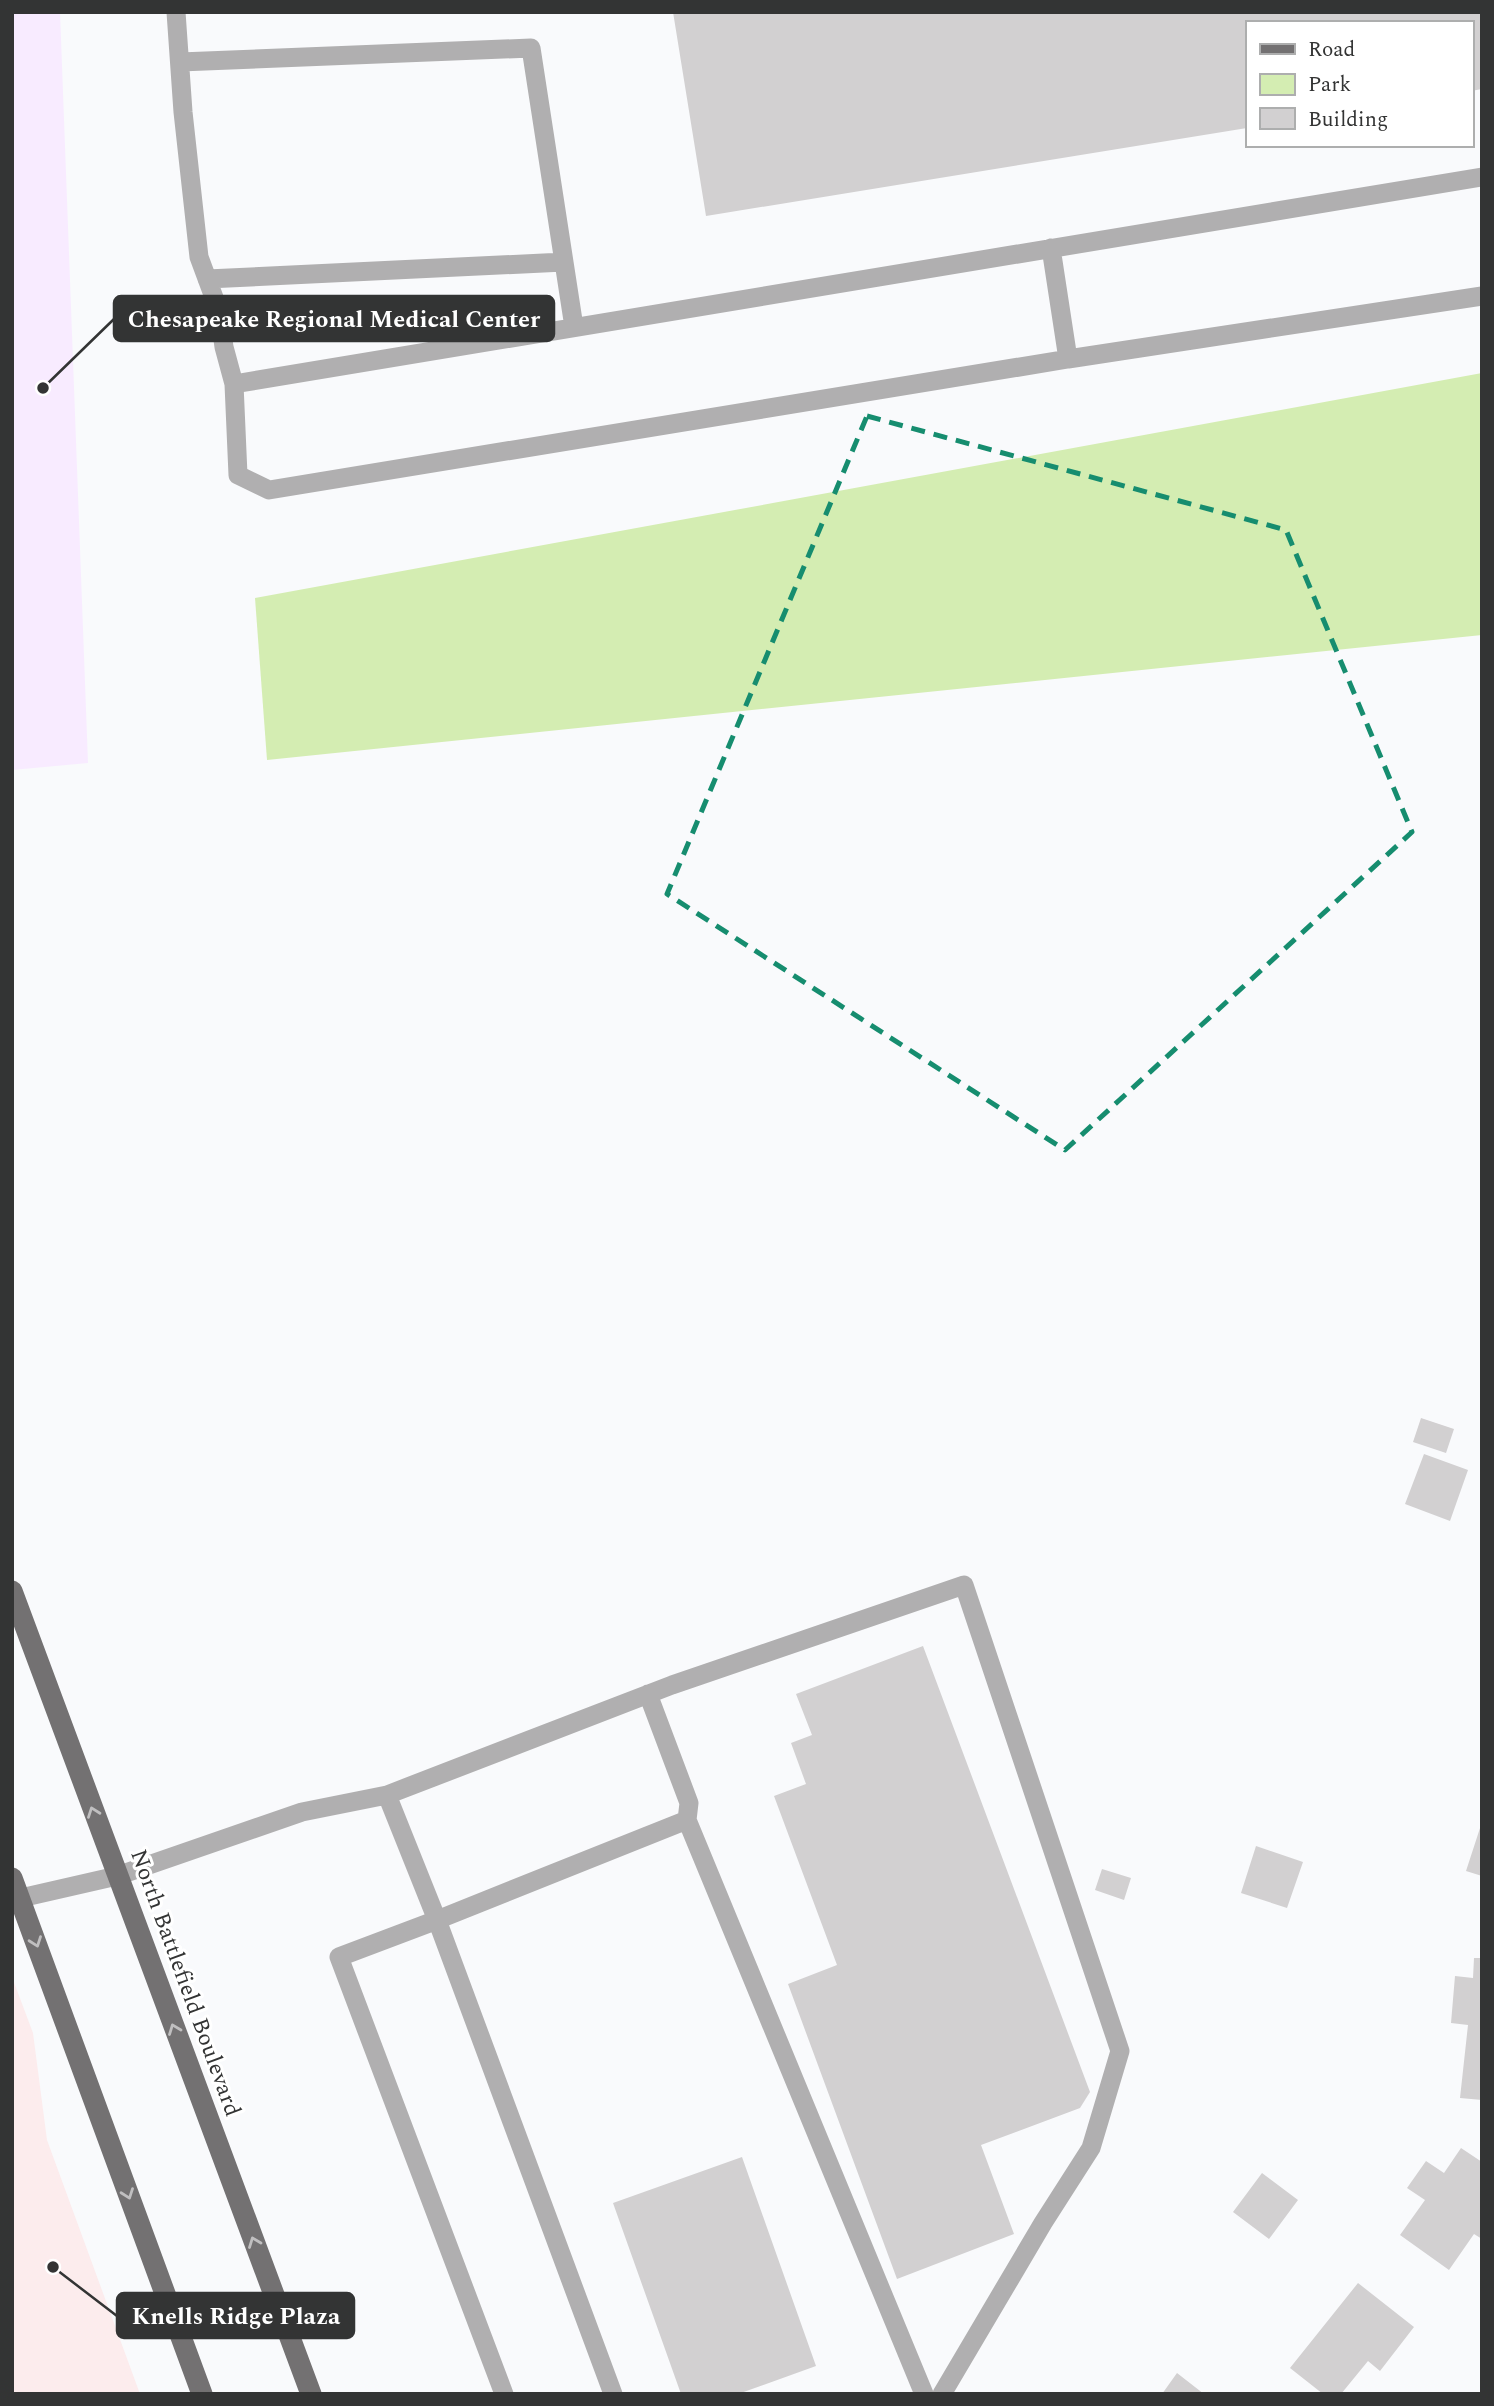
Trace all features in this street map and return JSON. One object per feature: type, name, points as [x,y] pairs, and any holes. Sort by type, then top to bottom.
[{"type":"main road","name":"North Battlefield Boulevard","points":[[12,1591],[311,2394]]},
{"type":"main road","points":[[12,1878],[16,1899],[202,2394]]},
{"type":"lane","points":[[176,12],[199,257],[219,311],[224,348],[234,384],[238,475],[269,490],[1068,359],[1482,296]]},
{"type":"lane","points":[[180,62],[531,48],[574,327]]},
{"type":"lane","points":[[234,384],[1482,177]]},
{"type":"lane","points":[[1051,247],[1068,359]]},
{"type":"lane","points":[[207,279],[564,262]]},
{"type":"lane","points":[[16,1899],[117,1876],[302,1812],[387,1795],[648,1694],[964,1586],[1120,2050],[1091,2148],[1043,2223],[942,2394]]},
{"type":"lane","points":[[648,1694],[689,1802],[687,1820],[924,2394]]},
{"type":"lane","points":[[387,1795],[437,1920],[612,2394]]},
{"type":"lane","points":[[503,2394],[339,1957],[687,1820]]},
{"type":"highlighted area","points":[[867,416],[1286,530],[1412,832],[1065,1150],[667,894]]},
{"type":"shaded area","points":[[12,12],[60,12],[88,763],[12,770]]},
{"type":"shaded area","points":[[12,1977],[33,2033],[47,2140],[140,2394],[12,2394]]},
{"type":"green space","points":[[1482,373],[1482,635],[267,760],[255,598]]},
{"type":"building","points":[[673,12],[1482,12],[1482,89],[1473,91],[1473,21],[1246,21],[1246,128],[706,216]]},
{"type":"building","points":[[1421,1418],[1454,1429],[1446,1453],[1413,1442]]},
{"type":"building","points":[[1424,1454],[1468,1470],[1450,1521],[1405,1504]]},
{"type":"building","points":[[923,1646],[1090,2092],[1080,2108],[981,2145],[1014,2234],[897,2279],[788,1984],[837,1965],[774,1796],[806,1784],[791,1743],[812,1735],[796,1694]]},
{"type":"building","points":[[1482,1825],[1482,1876],[1466,1871]]},
{"type":"building","points":[[1256,1846],[1303,1862],[1287,1908],[1241,1893]]},
{"type":"building","points":[[1102,1869],[1131,1878],[1124,1900],[1095,1890]]},
{"type":"building","points":[[1474,1958],[1482,1958],[1482,2100],[1460,2098],[1468,2025],[1451,2023],[1455,1976],[1473,1978]]},
{"type":"building","points":[[1461,2148],[1482,2162],[1482,2239],[1474,2234],[1449,2270],[1400,2235],[1425,2200],[1407,2188],[1426,2161],[1444,2173]]},
{"type":"building","points":[[742,2157],[816,2366],[738,2394],[681,2394],[613,2203]]},
{"type":"building","points":[[1262,2173],[1298,2200],[1269,2239],[1233,2212]]},
{"type":"building","points":[[1358,2283],[1414,2327],[1380,2371],[1368,2361],[1341,2394],[1323,2394],[1290,2368]]},
{"type":"building","points":[[1177,2373],[1204,2394],[1162,2394]]},
{"type":"place","name":"Chesapeake Regional Medical Center","points":[[43,388]]},
{"type":"place","name":"Knells Ridge Plaza","points":[[53,2267]]}]
